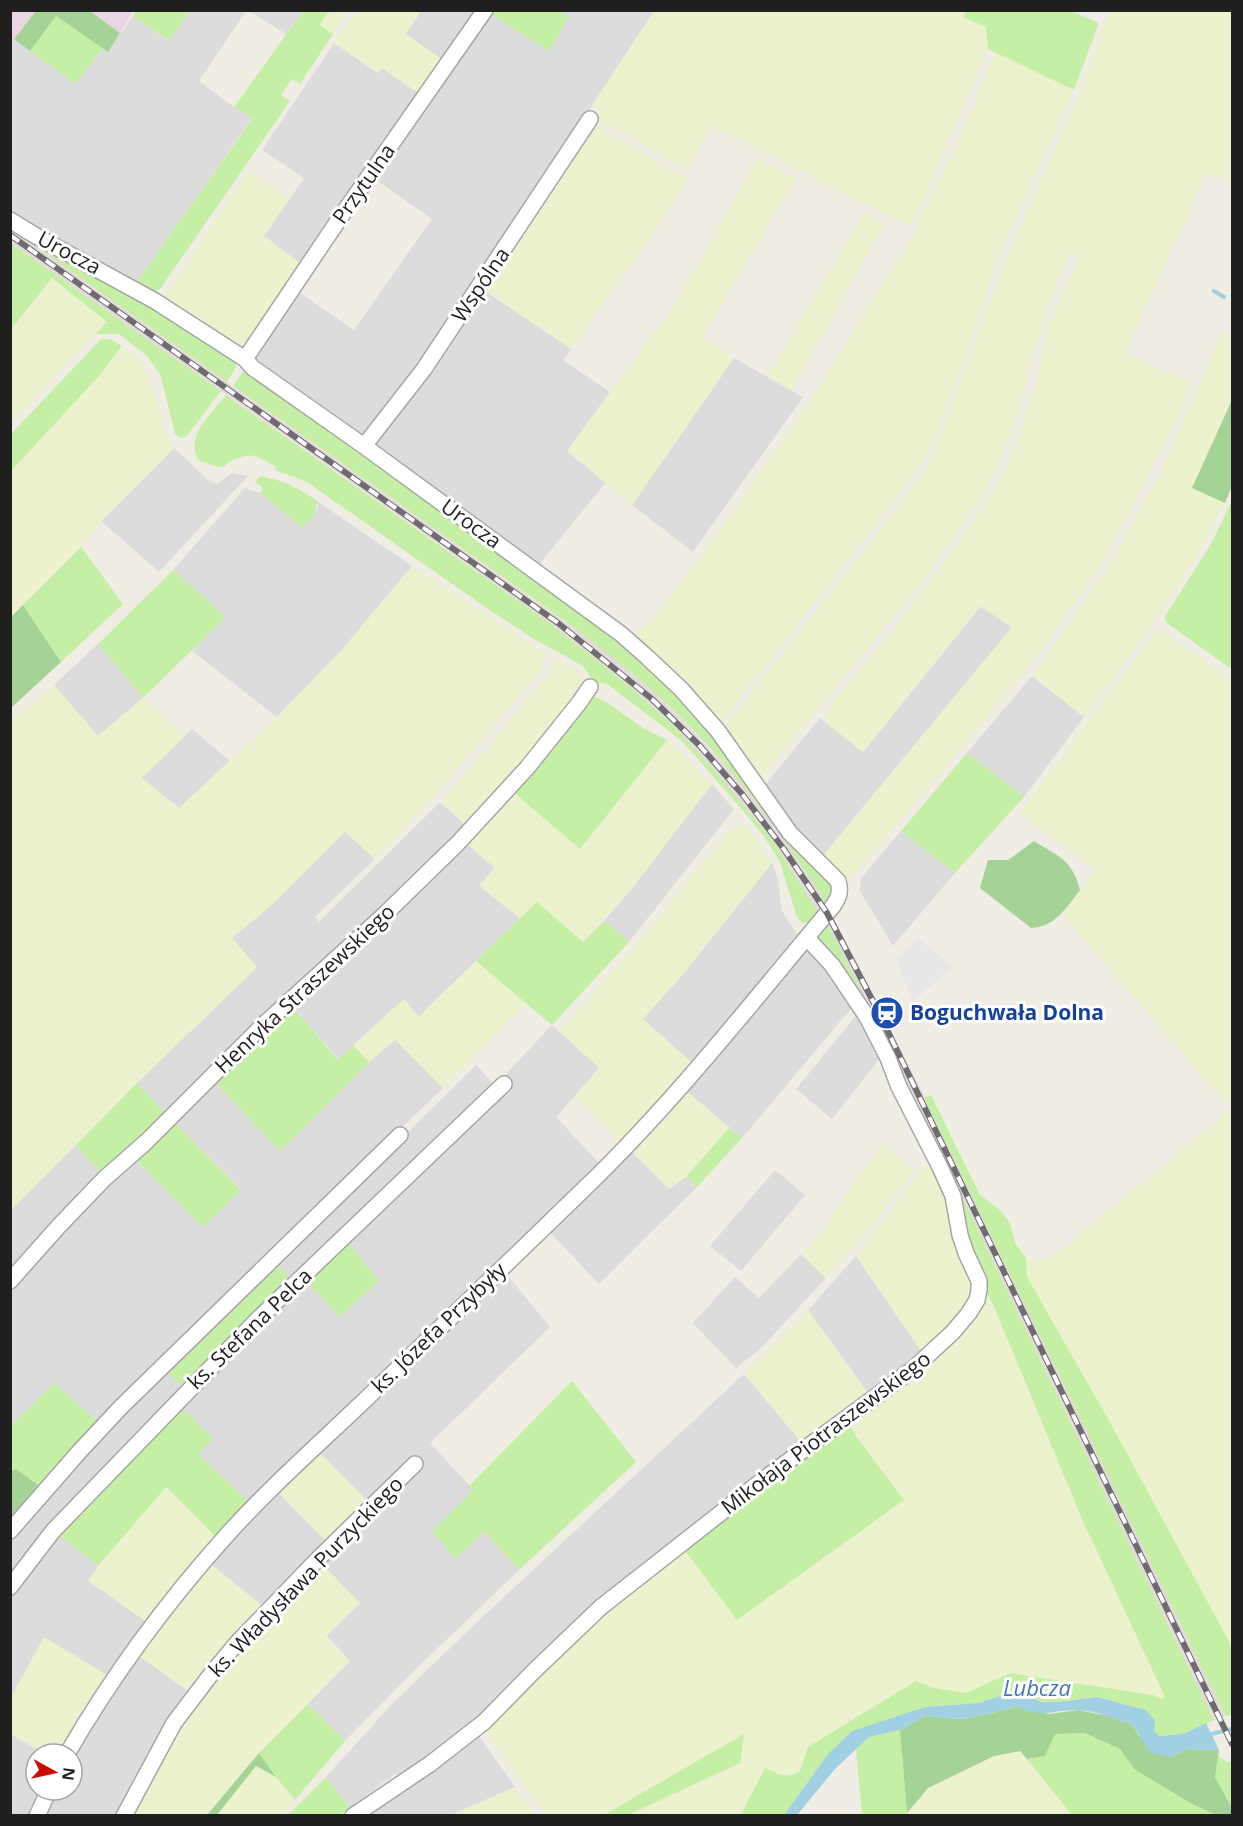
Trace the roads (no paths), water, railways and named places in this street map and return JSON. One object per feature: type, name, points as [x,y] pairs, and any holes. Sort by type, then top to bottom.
[{"type":"street","name":"Przytulna","points":[[244,359],[485,10]]},
{"type":"street","name":"Wspólna","points":[[364,446],[430,360],[590,119]]},
{"type":"street","name":"Urocza","points":[[10,220],[155,301],[244,359],[253,368],[364,446],[621,634],[681,689],[718,731],[790,833],[838,881],[840,890],[838,898],[827,914]]},
{"type":"street","name":"Henryka Straszewskiego","points":[[10,1281],[104,1179],[146,1142],[269,1020],[384,915],[458,843],[527,768],[590,687]]},
{"type":"street","name":"ks. Józefa Przybyły","points":[[74,1742],[135,1648],[180,1589],[228,1534],[288,1472],[597,1176],[655,1117],[754,1003],[827,914]]},
{"type":"street","name":"Mikołaja Piotraszewskiego","points":[[352,1815],[430,1764],[484,1722],[601,1607],[764,1479],[913,1369],[953,1332],[977,1300],[979,1281],[966,1253],[952,1196],[940,1167],[899,1087],[888,1058],[867,1017],[832,965],[807,938]]},
{"type":"street","name":"ks. Stefana Pelca","points":[[10,1587],[52,1531],[243,1335],[504,1084]]},
{"type":"street","name":"ks. Stefana Pelca","points":[[10,1530],[121,1407],[400,1135]]},
{"type":"street","name":"ks. Władysława Purzyckiego","points":[[124,1815],[174,1723],[212,1673],[237,1643],[316,1560],[416,1464]]},
{"type":"water","points":[[1012,1692],[1041,1702],[1097,1697],[1146,1710],[1155,1721],[1154,1732],[1160,1736],[1183,1734],[1206,1723],[1219,1750],[1187,1749],[1171,1757],[1150,1753],[1133,1725],[1085,1711],[1041,1713],[1018,1706],[963,1719],[925,1716],[900,1730],[869,1737],[835,1769],[797,1815],[784,1815],[828,1754],[852,1731],[925,1707],[979,1703]]},
{"type":"waterway","points":[[1214,291],[1224,297]]},
{"type":"waterway","name":"Lubcza","points":[[1207,1735],[1232,1729]]},
{"type":"railway","points":[[10,235],[558,623],[652,699],[700,746],[742,794],[783,848],[827,913],[877,1009],[1232,1744]]},
{"type":"place","name":"Boguchwała Dolna","points":[[887,1013]]}]
